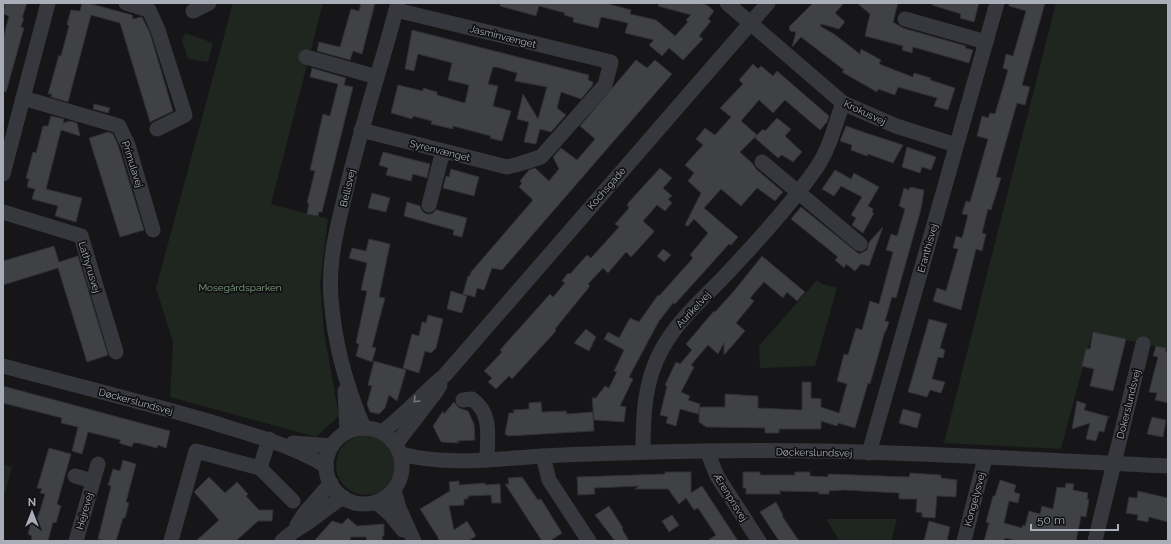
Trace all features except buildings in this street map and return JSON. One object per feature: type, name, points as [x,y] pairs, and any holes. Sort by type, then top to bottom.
[{"type":"street","points":[[3,174],[48,3]]},
{"type":"street","points":[[126,3],[149,10],[158,30],[185,115],[157,129]]},
{"type":"street","points":[[193,10],[209,3]]},
{"type":"street","name":"Krokusvej","points":[[727,3],[843,103],[896,126],[956,145]]},
{"type":"street","name":"Kochsgade","points":[[382,432],[396,421],[418,398],[445,375],[768,3]]},
{"type":"street","name":"Eranthisvej","points":[[869,453],[997,3]]},
{"type":"street","name":"Jasminvænget","points":[[397,6],[611,62]]},
{"type":"street","name":"Bellisvej","points":[[347,432],[345,378],[331,296],[332,258],[361,130],[397,6]]},
{"type":"street","points":[[905,19],[986,42]]},
{"type":"street","points":[[306,57],[377,77]]},
{"type":"street","name":"Syrenvænget","points":[[361,130],[507,167],[519,164],[541,157],[605,85],[611,62]]},
{"type":"street","name":"Primulavej","points":[[23,98],[119,126],[128,145],[153,230]]},
{"type":"street","name":"Aurikelvej","points":[[643,452],[645,401],[651,374],[661,350],[686,314],[735,265],[798,193],[818,166],[827,149],[843,103]]},
{"type":"street","points":[[429,205],[443,151]]},
{"type":"street","points":[[762,162],[860,244]]},
{"type":"street","name":"Lathyrusvej","points":[[3,212],[81,236],[116,352]]},
{"type":"street","name":"Dokerslundsvej","points":[[1095,541],[1143,344]]},
{"type":"street","name":"Døckerslundsvej","points":[[3,366],[166,409],[268,439],[312,457],[326,466]]},
{"type":"street","name":"Kochsgade","points":[[398,449],[436,392],[445,375]]},
{"type":"street","name":"Bellisvej","points":[[345,378],[364,428]]},
{"type":"street","points":[[463,400],[472,399],[482,406],[487,421],[487,460]]},
{"type":"street","points":[[364,428],[382,432],[398,449],[402,472],[394,490],[386,498],[376,502],[360,504],[343,498],[331,483],[326,466],[332,446],[347,432],[364,428]]},
{"type":"street","points":[[260,468],[268,439]]},
{"type":"street","name":"Døckerslundsvej","points":[[268,439],[314,446],[332,446]]},
{"type":"street","name":"Døckerslundsvej","points":[[398,449],[418,459],[459,462],[543,456],[707,451],[869,453],[1168,466]]},
{"type":"street","points":[[171,541],[196,451],[260,468],[293,501]]},
{"type":"street","name":"Ærenprisvej","points":[[707,451],[717,476],[759,541]]},
{"type":"street","points":[[543,456],[549,480],[589,541]]},
{"type":"street","name":"Kongelysvej","points":[[964,541],[985,458]]},
{"type":"street","name":"Døckerslundsvej","points":[[402,472],[447,466],[459,462]]},
{"type":"street","name":"Hejrevej","points":[[76,541],[98,464]]},
{"type":"street","name":"Hejrevej","points":[[75,476],[93,481]]},
{"type":"street","points":[[297,535],[304,514],[331,483]]},
{"type":"street","points":[[394,490],[399,508],[413,541]]},
{"type":"street","points":[[282,541],[297,535],[310,521],[326,508],[343,498]]},
{"type":"street","points":[[376,502],[390,514],[413,541]]},
{"type":"green space","name":"Mosegårdsparken","points":[[233,3],[323,3],[271,204],[328,219],[320,284],[324,333],[339,416],[316,437],[170,397],[173,342],[156,288]]},
{"type":"green space","points":[[1056,3],[1168,3],[1168,349],[1092,333],[1061,449],[944,443]]},
{"type":"green space","points":[[185,33],[213,43],[208,62],[188,59],[182,41]]},
{"type":"green space","points":[[817,280],[822,284],[837,288],[815,366],[760,368],[759,346]]},
{"type":"green space","points":[[366,435],[383,440],[391,448],[396,465],[391,482],[383,490],[366,495],[349,490],[341,482],[336,465],[341,448],[349,440]]},
{"type":"green space","points":[[3,464],[12,467],[3,500]]},
{"type":"green space","points":[[826,519],[897,519],[891,541],[840,541]]}]
